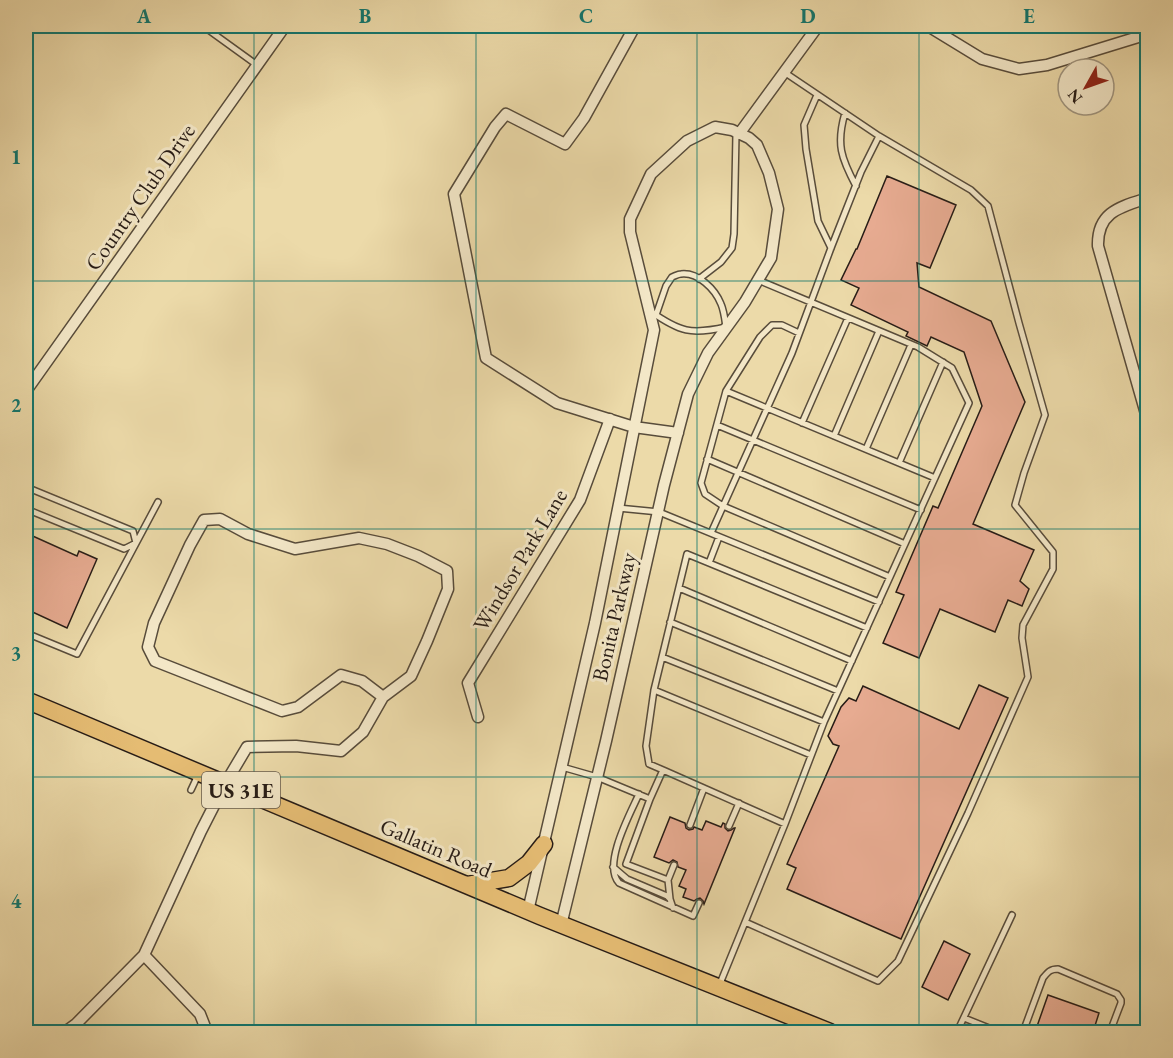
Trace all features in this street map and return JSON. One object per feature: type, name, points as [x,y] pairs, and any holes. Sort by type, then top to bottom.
[{"type":"main road","name":"Gallatin Road","points":[[26,700],[561,925],[718,988],[799,1027],[830,1032]]},
{"type":"main road","points":[[467,885],[509,878],[529,863],[544,844]]},
{"type":"street","name":"Country Club Drive","points":[[26,391],[285,26]]},
{"type":"street","points":[[635,26],[584,118],[565,144],[506,114],[454,194],[486,358],[557,403],[634,427],[678,432]]},
{"type":"street","points":[[738,133],[818,26]]},
{"type":"street","points":[[930,26],[982,59],[1019,69],[1047,65],[1148,34]]},
{"type":"street","name":"Bonita Parkway","points":[[528,911],[595,623],[654,330],[652,313],[630,232],[630,219],[651,174],[687,141],[715,127],[749,138],[757,145],[769,173],[778,209],[771,258],[745,302],[708,353],[688,394],[561,925]]},
{"type":"street","points":[[1148,198],[1119,208],[1102,223],[1098,235],[1098,246],[1148,421]]},
{"type":"street","name":"Windsor Park Lane","points":[[478,717],[468,683],[580,500],[610,419]]},
{"type":"street","points":[[66,1032],[144,955],[201,831],[247,747],[296,746],[341,751],[363,732],[383,697],[411,676],[448,589],[447,571],[387,544],[359,538],[295,549],[248,534],[220,519],[204,520],[154,623],[148,647],[155,661],[282,711],[298,707],[341,675],[362,681],[383,697]]},
{"type":"street","points":[[144,955],[200,1014],[207,1032]]},
{"type":"lane","points":[[203,26],[257,65]]},
{"type":"lane","points":[[745,922],[878,981],[897,961],[968,813],[1028,678],[1022,638],[1023,625],[1053,568],[1053,552],[1015,505],[1045,415],[1018,323],[988,206],[971,190],[879,136],[784,72]]},
{"type":"lane","points":[[817,95],[804,125],[806,149],[818,221],[831,248]]},
{"type":"lane","points":[[844,113],[840,128],[840,147],[845,164],[856,186]]},
{"type":"lane","points":[[699,279],[721,262],[732,248],[738,133]]},
{"type":"lane","points":[[711,533],[792,353],[831,248],[879,136]]},
{"type":"lane","points":[[681,274],[695,276],[699,279],[717,295],[722,306],[726,327],[705,332],[687,331],[670,325],[652,313],[672,277],[681,274]]},
{"type":"lane","points":[[718,988],[824,722],[969,403],[952,368],[943,362],[911,345],[758,280]]},
{"type":"lane","points":[[802,423],[848,318]]},
{"type":"lane","points":[[799,333],[782,326],[772,325],[760,337],[726,391],[702,483],[705,494],[723,506],[890,577]]},
{"type":"lane","points":[[834,436],[879,331]]},
{"type":"lane","points":[[866,449],[911,345]]},
{"type":"lane","points":[[898,463],[943,362]]},
{"type":"lane","points":[[726,391],[935,478]]},
{"type":"lane","points":[[717,425],[921,510]]},
{"type":"lane","points":[[708,459],[905,544]]},
{"type":"lane","points":[[26,487],[133,531],[136,543]]},
{"type":"lane","points":[[26,633],[77,654],[158,502]]},
{"type":"lane","points":[[618,508],[658,512],[879,602]]},
{"type":"lane","points":[[26,509],[124,549],[136,543]]},
{"type":"lane","points":[[709,562],[719,537]]},
{"type":"lane","points":[[785,824],[649,764],[646,746],[654,690],[687,554],[867,628]]},
{"type":"lane","points":[[679,588],[852,661]]},
{"type":"lane","points":[[670,622],[838,691]]},
{"type":"lane","points":[[662,657],[824,722]]},
{"type":"lane","points":[[654,690],[811,755]]},
{"type":"lane","points":[[562,766],[597,777],[650,799]]},
{"type":"lane","points":[[663,770],[626,864],[668,880]]},
{"type":"lane","points":[[191,790],[199,773]]},
{"type":"lane","points":[[690,825],[704,788]]},
{"type":"lane","points":[[639,794],[614,852],[615,879],[619,883],[693,916],[699,903]]},
{"type":"lane","points":[[729,826],[739,803]]},
{"type":"lane","points":[[673,908],[668,880],[674,865]]},
{"type":"lane","points":[[613,867],[627,879],[670,898]]},
{"type":"lane","points":[[957,1032],[1012,915]]},
{"type":"lane","points":[[1023,1032],[1043,978],[1048,971],[1058,969],[1120,997],[1122,1000],[1110,1032]]},
{"type":"lane","points":[[964,1018],[999,1032]]},
{"type":"building","points":[[887,176],[956,205],[930,268],[917,263],[919,287],[991,321],[1025,402],[973,524],[1034,550],[1020,581],[1029,589],[1022,606],[1008,600],[995,632],[940,609],[919,658],[883,643],[904,595],[896,592],[933,506],[938,508],[982,406],[964,352],[931,337],[927,346],[906,336],[908,332],[851,305],[859,288],[841,280],[857,249]]},
{"type":"building","points":[[26,533],[77,556],[79,551],[97,559],[67,628],[26,609]]},
{"type":"building","points":[[979,685],[1008,698],[901,939],[787,889],[796,868],[787,864],[839,746],[833,744],[828,736],[841,707],[849,698],[856,701],[863,686],[959,729]]},
{"type":"building","points":[[670,817],[685,823],[689,830],[694,827],[702,830],[706,821],[721,827],[723,823],[728,831],[735,828],[704,904],[700,898],[694,901],[683,897],[686,889],[679,886],[686,870],[678,867],[677,862],[673,860],[669,863],[654,857]]},
{"type":"building","points":[[944,941],[970,954],[948,1000],[922,987]]},
{"type":"building","points":[[1048,995],[1099,1013],[1093,1032],[1035,1032]]}]
